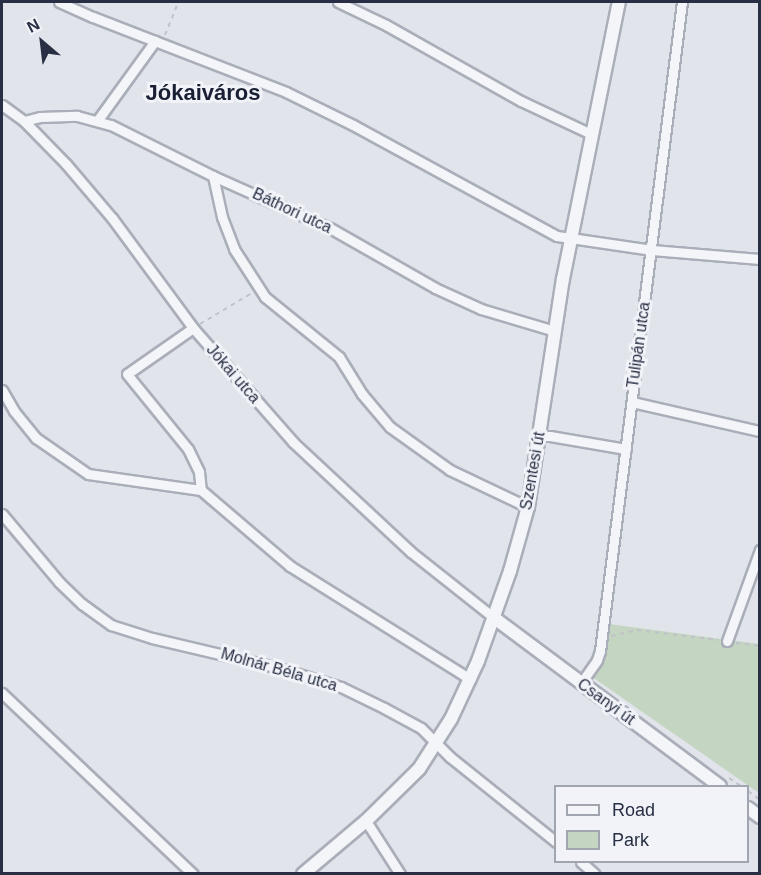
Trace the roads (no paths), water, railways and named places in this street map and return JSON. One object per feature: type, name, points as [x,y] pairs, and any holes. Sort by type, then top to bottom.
[{"type":"street","points":[[59,2],[286,92],[353,125],[557,236],[571,240],[652,250],[759,259]]},
{"type":"street","points":[[338,2],[386,25],[521,101],[591,134]]},
{"type":"street","name":"Szentesi út","points":[[303,873],[366,821],[419,769],[438,742],[470,679],[528,507],[571,240],[620,2]]},
{"type":"street","name":"Tulipán utca","points":[[581,683],[597,660],[601,642],[682,2]]},
{"type":"street","points":[[97,122],[158,42]]},
{"type":"street","name":"Jókai utca","points":[[3,109],[24,121],[66,164],[112,218],[193,328],[293,442],[411,552],[492,618]]},
{"type":"street","name":"Báthori utca","points":[[24,121],[40,117],[77,116],[111,125],[213,176],[330,228],[435,288],[481,309],[555,331]]},
{"type":"street","points":[[213,176],[222,217],[234,249],[265,297],[339,357],[362,394],[390,427],[450,470],[528,507]]},
{"type":"street","points":[[193,328],[127,374],[188,450],[199,472],[201,490]]},
{"type":"street","points":[[2,390],[14,411],[36,438],[88,474],[201,490],[290,566],[470,679]]},
{"type":"street","points":[[632,402],[759,431]]},
{"type":"street","points":[[540,436],[626,449]]},
{"type":"street","name":"Molnár Béla utca","points":[[2,514],[59,582],[82,604],[111,625],[153,638],[279,668],[341,687],[422,728],[450,757],[554,841]]},
{"type":"street","points":[[727,642],[759,550]]},
{"type":"street","name":"Csanyi út","points":[[492,618],[719,785]]},
{"type":"street","points":[[2,693],[193,873]]},
{"type":"street","points":[[366,821],[400,873]]},
{"type":"street","points":[[583,863],[595,873]]},
{"type":"district","name":"Jókaiváros","points":[[203,93]]}]
